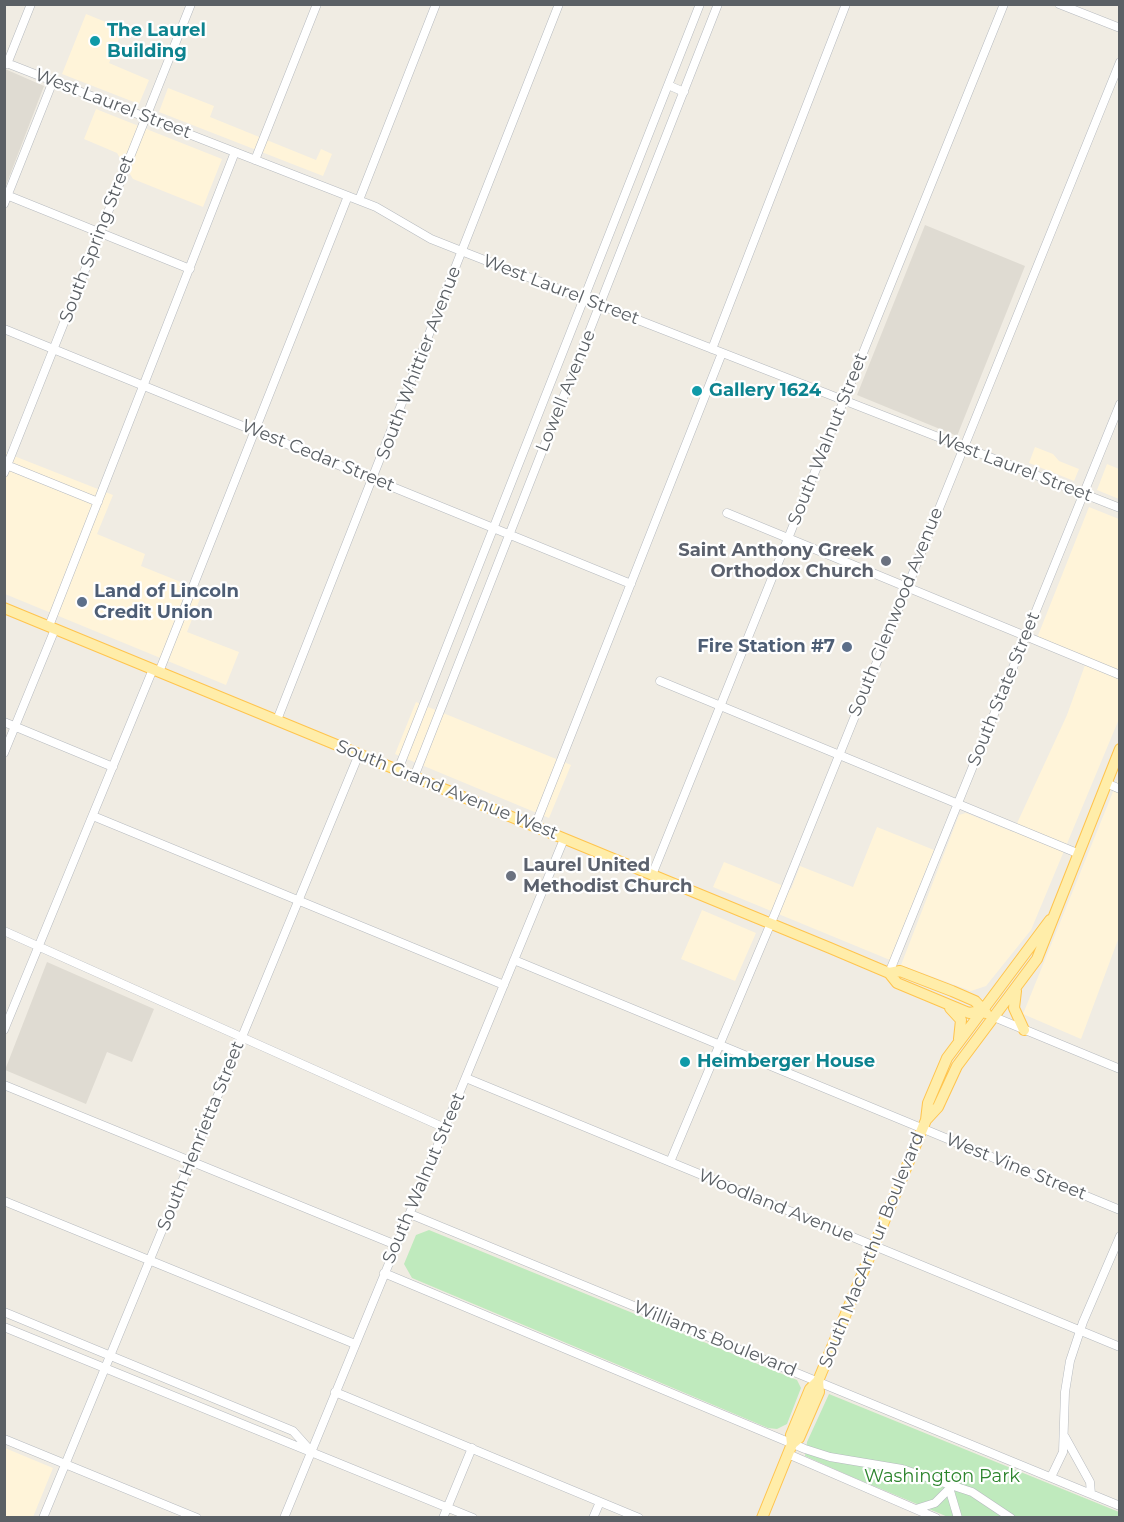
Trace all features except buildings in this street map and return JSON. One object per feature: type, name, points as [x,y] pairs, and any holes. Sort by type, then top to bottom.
[{"type":"main road","name":"South Grand Avenue West","points":[[4,608],[890,973],[897,983],[969,1013],[981,1011],[994,1017]]},
{"type":"main road","name":"South MacArthur Boulevard","points":[[924,1124],[938,1107],[957,1066],[1016,990],[1043,947],[1050,920],[1119,749]]},
{"type":"main road","name":"South MacArthur Boulevard","points":[[762,1518],[790,1449],[791,1435],[810,1389],[818,1381],[924,1124],[928,1102],[937,1077],[958,1041],[1050,920]]},
{"type":"main road","name":"South Grand Avenue West","points":[[890,973],[900,971],[975,1001],[981,1011]]},
{"type":"main road","points":[[1016,990],[1014,1008],[1024,1030]]},
{"type":"main road","points":[[938,999],[956,1012],[961,1020],[958,1041]]},
{"type":"street","points":[[6,63],[31,4]]},
{"type":"street","name":"South Spring Street","points":[[6,468],[191,4]]},
{"type":"street","points":[[255,160],[317,4]]},
{"type":"street","points":[[359,200],[436,4]]},
{"type":"street","name":"South Whittier Avenue","points":[[277,720],[559,4]]},
{"type":"street","name":"Lowell Avenue","points":[[398,770],[700,4]]},
{"type":"street","name":"Lowell Avenue","points":[[414,777],[718,4]]},
{"type":"street","points":[[712,349],[846,4]]},
{"type":"street","name":"South Walnut Street","points":[[652,875],[1004,4]]},
{"type":"street","points":[[1059,4],[1119,28]]},
{"type":"street","name":"South Glenwood Avenue","points":[[670,1162],[839,755],[1119,62]]},
{"type":"street","name":"West Laurel Street","points":[[6,63],[359,200],[387,213],[431,239],[462,252],[1119,508]]},
{"type":"street","points":[[53,81],[6,198],[190,269]]},
{"type":"street","points":[[668,85],[684,92]]},
{"type":"street","points":[[4,753],[98,502],[236,152]]},
{"type":"street","points":[[4,1030],[113,766],[156,671],[348,196]]},
{"type":"street","name":"West Cedar Street","points":[[4,329],[631,584]]},
{"type":"street","points":[[535,826],[722,353]]},
{"type":"street","name":"South State Street","points":[[890,973],[1119,404]]},
{"type":"street","points":[[6,468],[98,502]]},
{"type":"street","points":[[727,513],[1119,675]]},
{"type":"street","points":[[660,681],[1077,853]]},
{"type":"street","points":[[4,722],[113,766]]},
{"type":"street","name":"South Henrietta Street","points":[[43,1518],[358,754]]},
{"type":"street","points":[[1106,783],[1119,789]]},
{"type":"street","points":[[93,816],[504,985]]},
{"type":"street","name":"South Walnut Street","points":[[284,1518],[564,839]]},
{"type":"street","points":[[4,930],[445,1128]]},
{"type":"street","name":"West Vine Street","points":[[514,960],[719,1044],[924,1124],[1119,1210]]},
{"type":"street","name":"South Grand Avenue West","points":[[994,1017],[1119,1069]]},
{"type":"street","name":"Woodland Avenue","points":[[466,1078],[1119,1347]]},
{"type":"street","points":[[4,1085],[396,1245]]},
{"type":"street","points":[[4,1201],[355,1344]]},
{"type":"street","name":"Williams Boulevard","points":[[410,1214],[1119,1506]]},
{"type":"street","points":[[1051,1478],[1062,1452],[1065,1437],[1066,1377],[1080,1331],[1119,1236]]},
{"type":"street","points":[[384,1273],[790,1449],[936,1518]]},
{"type":"street","points":[[4,1312],[293,1431],[311,1451]]},
{"type":"street","points":[[4,1327],[473,1518]]},
{"type":"street","points":[[335,1392],[639,1518]]},
{"type":"street","points":[[1065,1437],[1092,1487],[1091,1494]]},
{"type":"street","points":[[4,1439],[197,1518]]},
{"type":"street","points":[[443,1518],[472,1448]]},
{"type":"street","points":[[790,1449],[902,1469],[951,1489],[972,1492],[1011,1518]]},
{"type":"street","points":[[916,1509],[935,1503],[951,1489]]},
{"type":"street","points":[[951,1489],[958,1518]]},
{"type":"street","points":[[593,1518],[600,1502]]},
{"type":"shaded area","points":[[86,14],[123,29],[109,63],[149,80],[139,104],[62,74]]},
{"type":"shaded area","points":[[5,69],[44,86],[5,188]]},
{"type":"shaded area","points":[[168,88],[214,106],[210,117],[316,160],[321,149],[332,154],[323,176],[159,112]]},
{"type":"shaded area","points":[[96,109],[222,159],[203,207],[133,179],[117,153],[84,139]]},
{"type":"shaded area","points":[[925,225],[1025,266],[957,436],[857,395]]},
{"type":"shaded area","points":[[1035,447],[1079,469],[1074,481],[1029,463]]},
{"type":"shaded area","points":[[4,452],[113,495],[97,534],[145,554],[141,566],[203,591],[187,632],[239,652],[226,685],[5,594]]},
{"type":"shaded area","points":[[1107,464],[1119,469],[1119,499],[1097,490]]},
{"type":"shaded area","points":[[1089,507],[1119,519],[1119,672],[1037,638]]},
{"type":"shaded area","points":[[1085,665],[1119,679],[1119,719],[1031,930],[986,986],[971,991],[901,965],[959,815],[966,813],[1013,832],[1067,715]]},
{"type":"shaded area","points":[[416,702],[571,765],[549,818],[395,754]]},
{"type":"shaded area","points":[[1119,777],[1119,937],[1081,1039],[1023,1014]]},
{"type":"shaded area","points":[[877,827],[934,850],[890,960],[713,887],[724,862],[791,889],[800,866],[853,887]]},
{"type":"shaded area","points":[[702,910],[756,933],[735,981],[681,959]]},
{"type":"shaded area","points":[[47,962],[154,1009],[132,1062],[107,1052],[86,1104],[5,1070]]},
{"type":"shaded area","points":[[5,1448],[53,1468],[33,1517],[5,1517]]},
{"type":"green space","points":[[429,1230],[797,1380],[801,1388],[787,1424],[777,1429],[768,1428],[412,1278],[404,1264],[416,1235]]},
{"type":"green space","name":"Washington Park","points":[[829,1394],[1119,1512],[1119,1517],[948,1517],[850,1476],[805,1456],[807,1442]]},
{"type":"place","name":"The Laurel Building","points":[[95,41]]},
{"type":"place","name":"Gallery 1624","points":[[697,391]]},
{"type":"place","name":"Saint Anthony Greek Orthodox Church","points":[[886,561]]},
{"type":"place","name":"Land of Lincoln Credit Union","points":[[82,602]]},
{"type":"place","name":"Fire Station #7","points":[[847,647]]},
{"type":"place","name":"Laurel United Methodist Church","points":[[511,876]]},
{"type":"place","name":"Heimberger House","points":[[685,1062]]}]
